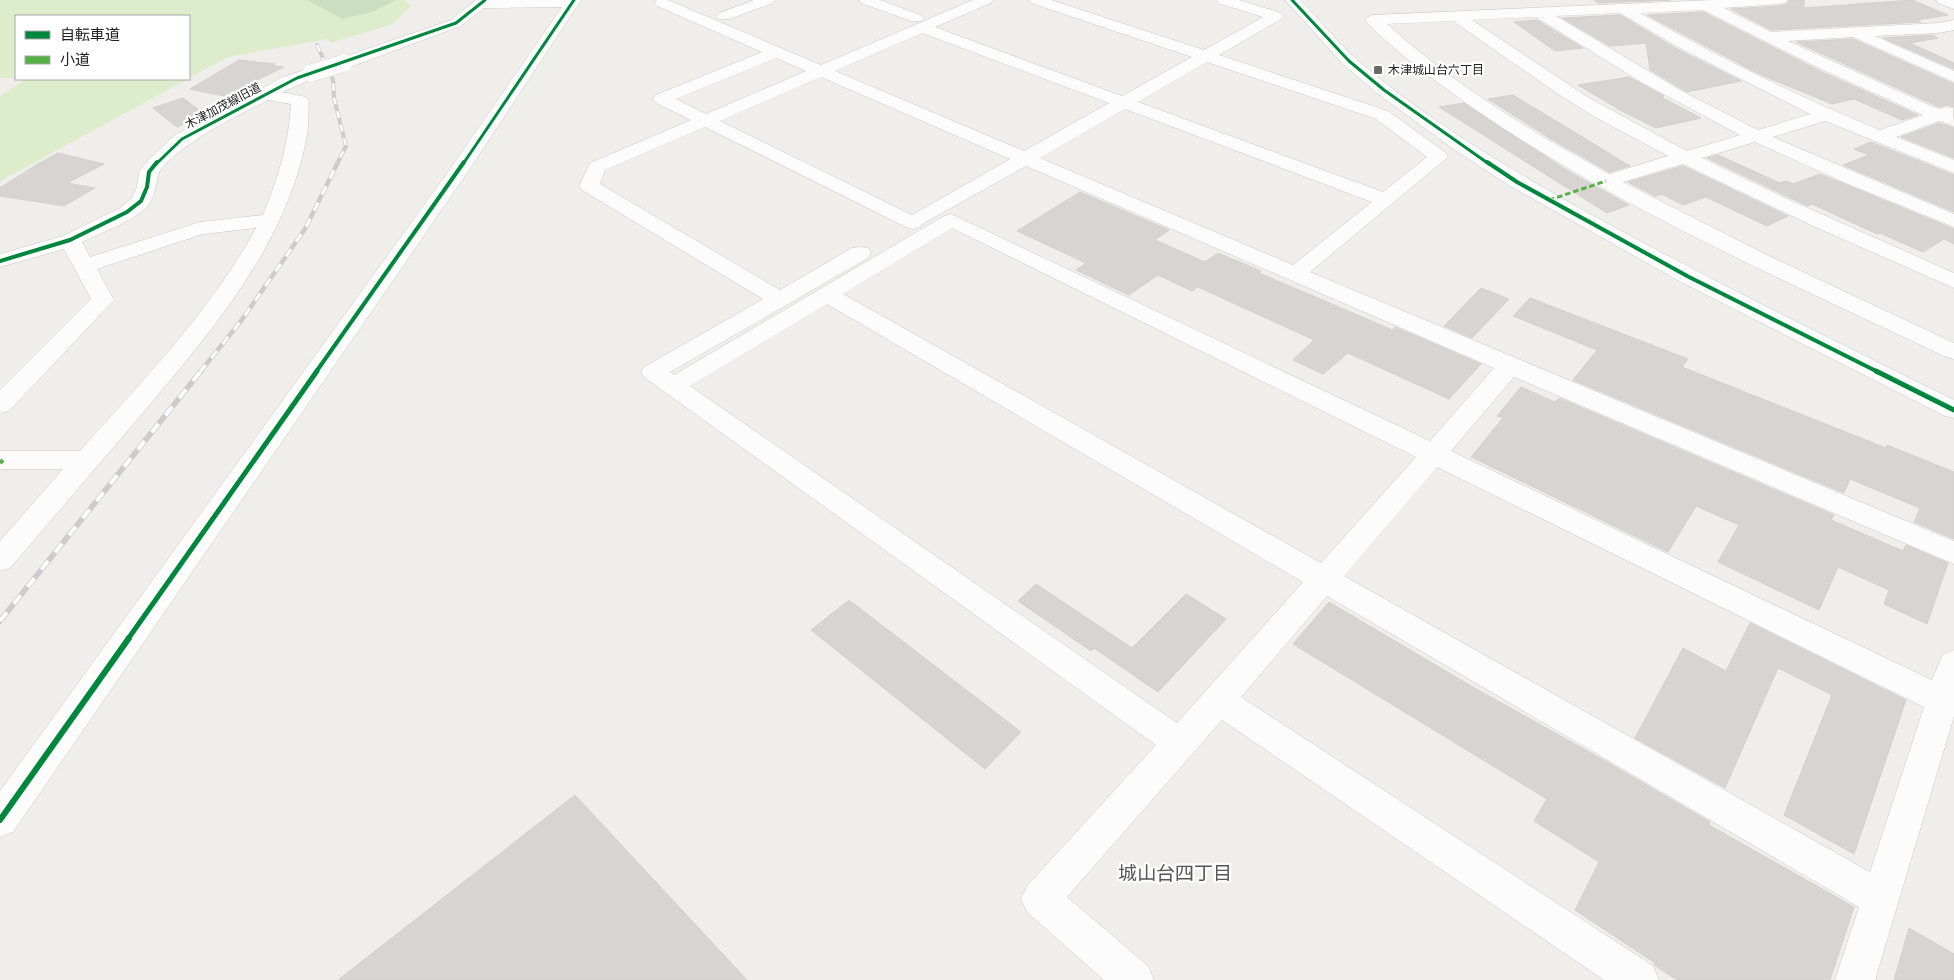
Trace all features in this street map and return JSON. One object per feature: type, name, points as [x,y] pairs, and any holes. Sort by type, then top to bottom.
[{"type":"street","points":[[684,0],[825,58],[986,0]]},
{"type":"street","points":[[724,16],[768,0]]},
{"type":"street","points":[[866,0],[919,23],[1125,104],[1386,200]]},
{"type":"street","points":[[778,299],[589,186],[597,168],[821,71],[919,23],[961,0]]},
{"type":"street","points":[[1036,0],[1382,115],[1439,157],[1294,274]]},
{"type":"street","points":[[1181,744],[652,372],[1125,104],[1276,16],[1223,0]]},
{"type":"street","points":[[1293,0],[1350,61],[1384,90],[1459,144],[1517,182],[1689,277],[1954,410]]},
{"type":"street","points":[[1780,0],[1373,20],[1397,43],[1488,111],[1606,181],[1705,233],[1954,352]]},
{"type":"street","points":[[1943,0],[1954,4]]},
{"type":"street","points":[[484,2],[574,1]]},
{"type":"street","points":[[0,820],[446,189],[574,1]]},
{"type":"street","name":"木津加茂線旧道","points":[[0,261],[70,240],[127,212],[141,201],[147,187],[149,172],[182,139],[289,81],[456,24],[484,2]]},
{"type":"street","points":[[662,3],[1510,366],[1954,553]]},
{"type":"street","points":[[1702,3],[1842,73],[1949,115]]},
{"type":"street","points":[[1623,9],[1684,44],[1826,115],[1954,167]]},
{"type":"street","points":[[1540,12],[1661,86],[1757,136],[1863,184],[1954,221]]},
{"type":"street","points":[[1456,16],[1599,112],[1685,158],[1757,194],[1954,281]]},
{"type":"street","points":[[1767,37],[1954,26]]},
{"type":"street","points":[[1938,28],[1954,34]]},
{"type":"street","points":[[1855,33],[1954,77]]},
{"type":"street","points":[[776,52],[662,99],[912,223]]},
{"type":"street","points":[[0,560],[181,352],[231,288],[270,220],[287,176],[298,135],[300,101],[266,94]]},
{"type":"street","points":[[1606,181],[1826,115]]},
{"type":"street","points":[[1878,137],[1949,115]]},
{"type":"street","points":[[84,266],[200,228],[270,220]]},
{"type":"street","points":[[673,386],[951,220],[1435,455],[1949,685],[1856,980]]},
{"type":"street","points":[[0,405],[104,300],[70,240]]},
{"type":"street","points":[[826,294],[1324,581],[1881,898]]},
{"type":"street","points":[[1134,980],[1040,900],[1220,700],[1435,455],[1510,366]]},
{"type":"street","points":[[0,460],[87,460]]},
{"type":"street","points":[[1220,700],[1639,980]]},
{"type":"green space","points":[[0,0],[307,0],[342,19],[372,12],[397,0],[405,0],[411,6],[393,24],[331,43],[328,39],[228,57],[190,77],[190,15],[15,15],[15,78],[0,78]]},
{"type":"green space","points":[[307,0],[397,0],[372,12],[342,19]]},
{"type":"green space","points":[[24,80],[186,80],[0,181],[0,96]]},
{"type":"building","points":[[1594,0],[1670,0],[1598,3]]},
{"type":"building","points":[[1789,0],[1804,0],[1804,8],[1912,0],[1948,15],[1916,20],[1921,22],[1771,30],[1731,9],[1780,6],[1787,4]]},
{"type":"building","points":[[1703,12],[1822,72],[1918,115],[1902,120],[1854,99],[1832,104],[1759,74],[1647,15]]},
{"type":"building","points":[[1620,15],[1677,49],[1741,81],[1687,92],[1650,70],[1646,43],[1610,46],[1562,18]]},
{"type":"building","points":[[1537,20],[1583,48],[1555,51],[1514,22]]},
{"type":"building","points":[[1932,35],[1938,38],[1910,43],[1954,63],[1954,69],[1883,38]]},
{"type":"building","points":[[1853,39],[1954,84],[1954,107],[1947,105],[1939,107],[1796,42]]},
{"type":"building","points":[[239,60],[275,64],[273,66],[284,67],[224,96],[190,89]]},
{"type":"building","points":[[1629,77],[1664,96],[1661,97],[1701,118],[1656,128],[1620,110],[1578,85]]},
{"type":"building","points":[[1513,95],[1630,166],[1609,172],[1551,139],[1488,99]]},
{"type":"building","points":[[183,98],[207,116],[177,127],[153,108]]},
{"type":"building","points":[[1464,103],[1568,171],[1629,205],[1607,213],[1439,107]]},
{"type":"building","points":[[1939,123],[1954,128],[1954,158],[1901,137]]},
{"type":"building","points":[[1871,142],[1954,175],[1954,212],[1843,165],[1869,155],[1854,149]]},
{"type":"building","points":[[58,153],[104,164],[67,183],[95,188],[64,206],[0,196],[0,188]]},
{"type":"building","points":[[1718,155],[1780,183],[1786,181],[1793,184],[1820,174],[1954,229],[1954,244],[1944,239],[1923,252],[1880,233],[1877,234],[1812,204],[1808,206],[1707,158]]},
{"type":"building","points":[[1683,166],[1788,216],[1767,226],[1706,197],[1683,205],[1662,194],[1655,196],[1628,182]]},
{"type":"building","points":[[1080,192],[1169,230],[1155,240],[1205,262],[1218,253],[1261,271],[1259,273],[1392,330],[1395,327],[1481,364],[1449,399],[1348,353],[1323,374],[1293,360],[1314,340],[1198,287],[1192,291],[1158,275],[1129,295],[1076,270],[1086,263],[1017,231]]},
{"type":"building","points":[[1481,288],[1509,299],[1472,338],[1444,326]]},
{"type":"building","points":[[1530,298],[1688,359],[1682,367],[1886,448],[1887,445],[1954,472],[1954,539],[1914,522],[1920,508],[1850,479],[1844,493],[1573,380],[1597,350],[1513,316]]},
{"type":"building","points":[[1521,387],[1555,402],[1559,398],[1834,515],[1831,520],[1903,551],[1906,545],[1948,563],[1927,624],[1884,604],[1889,590],[1838,567],[1819,610],[1718,562],[1739,525],[1696,506],[1668,552],[1471,457],[1503,418],[1497,416]]},
{"type":"building","points":[[1036,584],[1132,648],[1186,594],[1226,619],[1158,692],[1094,648],[1091,651],[1018,601]]},
{"type":"building","points":[[849,600],[1021,732],[985,769],[811,630]]},
{"type":"building","points":[[1329,602],[1471,686],[1710,822],[1709,825],[1854,907],[1830,980],[1677,980],[1654,965],[1655,963],[1575,910],[1599,862],[1534,821],[1547,799],[1293,644]]},
{"type":"building","points":[[1750,623],[1906,700],[1854,854],[1784,815],[1832,695],[1778,668],[1725,788],[1635,738],[1683,648],[1726,671]]},
{"type":"building","points":[[575,795],[747,980],[338,980]]},
{"type":"building","points":[[1909,928],[1954,954],[1954,980],[1894,980]]},
{"type":"railway","points":[[317,45],[333,80],[334,98],[346,146],[338,162]]},
{"type":"railway","points":[[200,372],[241,321],[305,229],[338,162]]},
{"type":"railway","points":[[0,621],[201,371]]},
{"type":"marked path","points":[[1549,200],[1606,181]]},
{"type":"marked path","points":[[0,463],[3,460]]},
{"type":"cycle path","points":[[0,261],[70,240],[127,212],[141,201],[147,187],[149,172],[153,166],[182,139],[297,78],[456,23],[485,0]]},
{"type":"cycle path","points":[[0,820],[457,173],[574,0]]},
{"type":"cycle path","points":[[1292,0],[1349,61],[1384,90],[1459,144],[1517,182],[1689,277],[1954,410]]},
{"type":"place","name":"木津城山台六丁目","points":[[1378,70]]},
{"type":"district","name":"城山台四丁目","points":[[1175,873]]}]
